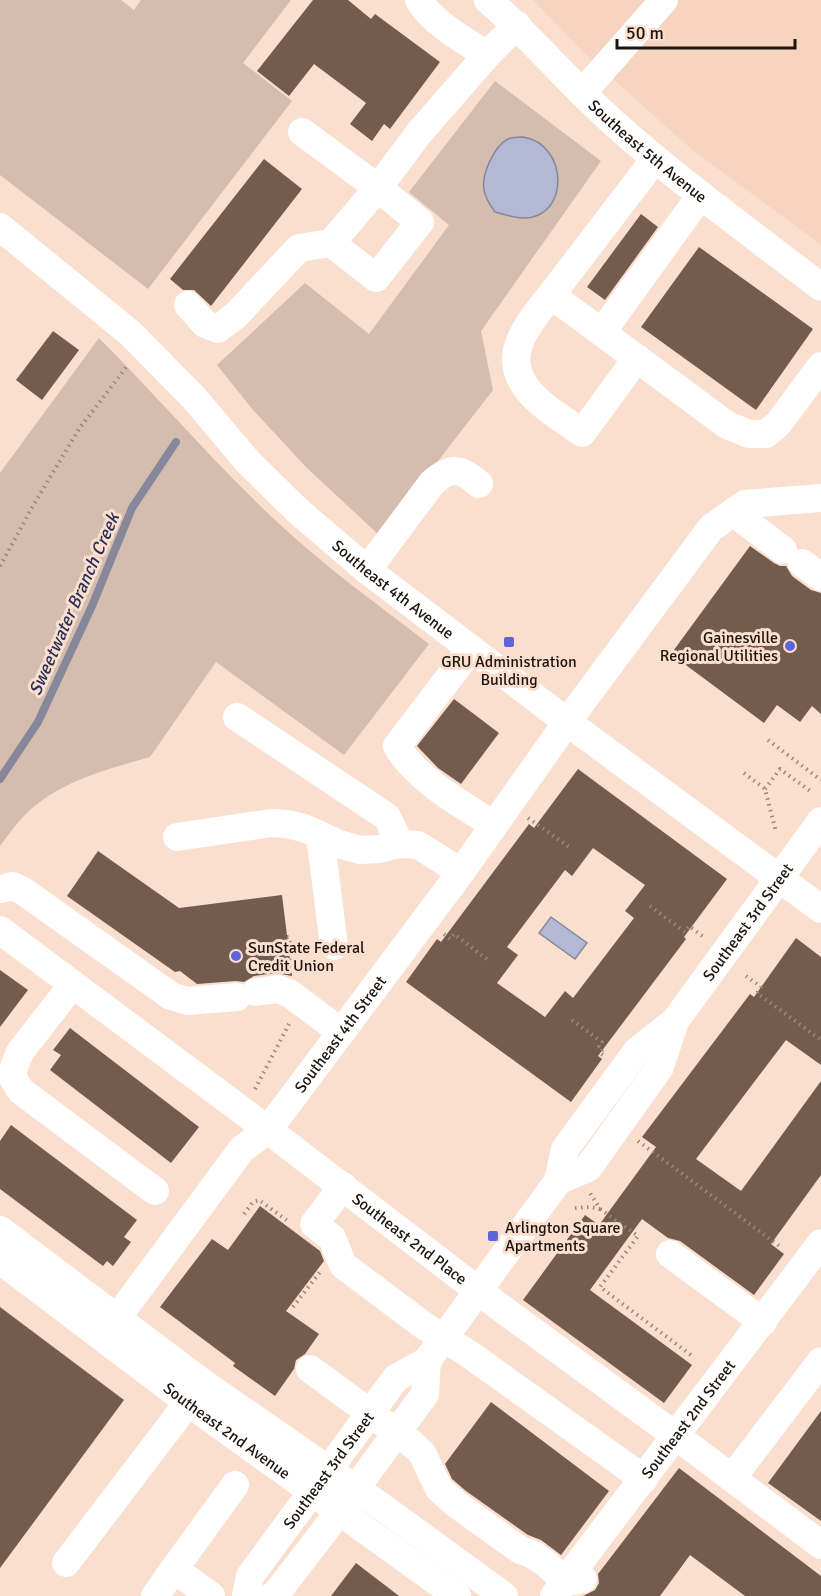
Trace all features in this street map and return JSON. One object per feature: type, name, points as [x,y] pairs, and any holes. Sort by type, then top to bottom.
[{"type":"street","points":[[419,0],[443,25],[488,55]]},
{"type":"street","name":"Southeast 5th Avenue","points":[[488,0],[516,25],[582,93],[655,159],[821,287]]},
{"type":"street","points":[[582,93],[664,0]]},
{"type":"street","points":[[188,305],[206,324],[218,329],[236,315],[298,248],[331,243],[378,188],[419,133],[516,25]]},
{"type":"street","points":[[302,132],[420,222],[376,278],[331,243]]},
{"type":"street","points":[[637,358],[582,433],[532,396],[521,383],[517,365],[519,343],[528,327],[655,159]]},
{"type":"street","points":[[602,332],[701,195]]},
{"type":"street","name":"Southeast 4th Avenue","points":[[0,227],[130,333],[195,399],[248,462],[298,511],[367,570],[567,722],[821,909]]},
{"type":"street","points":[[551,295],[727,425],[749,434],[766,434],[778,424],[821,366]]},
{"type":"street","points":[[367,570],[432,483],[441,475],[452,471],[466,473],[479,484]]},
{"type":"street","name":"Southeast 4th Street","points":[[110,1327],[242,1149],[268,1130],[711,528],[745,504],[821,498]]},
{"type":"street","points":[[733,512],[802,563]]},
{"type":"street","points":[[471,649],[397,746],[405,761],[454,800],[494,825]]},
{"type":"street","points":[[237,717],[387,817],[400,844]]},
{"type":"street","name":"Southeast 3rd Street","points":[[246,1596],[250,1576],[396,1378],[435,1350],[558,1181],[588,1168],[660,1067],[675,1021],[821,821]]},
{"type":"street","points":[[177,837],[271,823],[295,826],[360,850],[380,849],[400,844],[418,845],[460,872]]},
{"type":"street","points":[[320,835],[334,946]]},
{"type":"street","points":[[0,889],[13,886],[23,891],[171,996],[187,1001],[278,989],[289,993],[341,1032]]},
{"type":"street","name":"Southeast 2nd Place","points":[[0,930],[821,1545]]},
{"type":"street","points":[[74,984],[20,1052],[5,1082],[21,1091],[155,1191]]},
{"type":"street","points":[[343,1186],[314,1224],[332,1238],[343,1265],[435,1350],[469,1354],[644,1479]]},
{"type":"street","name":"Southeast 2nd Avenue","points":[[0,1230],[110,1327],[196,1393],[312,1492],[457,1596]]},
{"type":"street","name":"Southeast 2nd Street","points":[[560,1588],[821,1243]]},
{"type":"street","points":[[670,1254],[763,1322]]},
{"type":"street","name":"Southeast 2nd Avenue","points":[[0,1260],[110,1327]]},
{"type":"street","name":"Southeast 3rd Street","points":[[272,1596],[338,1512],[424,1394],[435,1350]]},
{"type":"street","points":[[732,1478],[821,1361]]},
{"type":"street","points":[[310,1369],[397,1432],[422,1453],[439,1489],[520,1550],[544,1562],[560,1588]]},
{"type":"street","points":[[66,1563],[196,1393]]},
{"type":"street","name":"Southeast 2nd Avenue","points":[[196,1393],[328,1470],[504,1596]]},
{"type":"street","points":[[155,1596],[235,1485]]},
{"type":"street","points":[[174,1569],[211,1596]]},
{"type":"path","points":[[0,566],[79,429],[130,362]]},
{"type":"path","points":[[768,740],[821,780]]},
{"type":"path","points":[[765,789],[780,769],[813,793]]},
{"type":"path","points":[[744,773],[765,789],[776,832]]},
{"type":"path","points":[[527,817],[572,849]]},
{"type":"path","points":[[650,906],[685,932],[689,926],[706,939]]},
{"type":"path","points":[[441,932],[450,939],[454,934],[488,960]]},
{"type":"path","points":[[746,976],[761,987],[757,993],[821,1040]]},
{"type":"path","points":[[255,1090],[293,1016]]},
{"type":"path","points":[[573,1020],[602,1042],[599,1046],[603,1049],[600,1053],[612,1061]]},
{"type":"path","points":[[629,1134],[782,1248]]},
{"type":"path","points":[[589,1189],[600,1209]]},
{"type":"path","points":[[575,1208],[600,1209],[638,1236],[600,1287],[691,1355]]},
{"type":"shaded area","points":[[0,0],[121,0],[134,10],[141,0],[291,0],[243,63],[292,101],[148,289],[0,175]]},
{"type":"shaded area","points":[[533,0],[821,0],[821,245],[690,148],[585,54]]},
{"type":"shaded area","points":[[495,81],[601,161],[481,331],[493,390],[380,536],[307,468],[253,410],[217,365],[305,283],[369,334],[449,225],[409,192]]},
{"type":"shaded area","points":[[99,338],[231,476],[294,538],[429,644],[344,755],[216,662],[150,757],[87,777],[57,791],[26,814],[0,846],[0,473]]},
{"type":"water","points":[[523,137],[538,143],[549,153],[556,166],[558,180],[556,195],[549,207],[538,215],[523,218],[495,212],[485,196],[484,184],[493,154],[508,139]]},
{"type":"water","points":[[551,917],[587,943],[575,959],[539,933]]},
{"type":"building","points":[[313,0],[348,0],[371,19],[375,14],[440,62],[390,129],[384,124],[372,141],[350,124],[366,103],[314,64],[289,96],[257,71]]},
{"type":"building","points":[[264,159],[302,189],[211,306],[194,290],[183,290],[170,279]]},
{"type":"building","points":[[641,214],[658,227],[605,300],[587,287]]},
{"type":"building","points":[[699,247],[813,329],[756,410],[641,327]]},
{"type":"building","points":[[53,331],[79,350],[42,400],[16,380]]},
{"type":"building","points":[[750,546],[774,563],[786,566],[792,576],[811,590],[821,593],[821,714],[812,706],[800,722],[777,705],[764,723],[671,654]]},
{"type":"building","points":[[454,699],[499,733],[461,784],[438,768],[417,746]]},
{"type":"building","points":[[578,769],[727,879],[684,937],[686,939],[598,1056],[602,1059],[571,1102],[406,982],[437,939],[441,942],[529,824],[534,828]],"holes":[[[593,848],[645,885],[625,911],[634,918],[573,998],[565,991],[545,1017],[497,983],[518,955],[507,947],[565,870],[572,876]]]},
{"type":"building","points":[[98,851],[179,908],[282,895],[292,976],[276,973],[254,976],[244,982],[197,984],[180,971],[175,972],[67,896]]},
{"type":"building","points":[[796,938],[821,957],[821,1065],[786,1040],[696,1159],[741,1191],[821,1081],[821,1175],[771,1244],[784,1254],[754,1295],[680,1241],[668,1238],[642,1219],[590,1290],[692,1365],[664,1403],[523,1300],[585,1215],[599,1225],[656,1147],[642,1137],[750,994],[754,997]]},
{"type":"building","points":[[0,970],[28,990],[0,1027]]},
{"type":"building","points":[[70,1028],[199,1127],[171,1163],[50,1070],[61,1055],[53,1050]]},
{"type":"building","points":[[11,1125],[137,1220],[124,1237],[131,1242],[113,1266],[107,1261],[103,1266],[0,1189],[0,1141]]},
{"type":"building","points":[[260,1206],[320,1251],[324,1261],[286,1311],[319,1334],[305,1354],[296,1360],[294,1369],[275,1396],[233,1366],[235,1363],[160,1307],[212,1239],[228,1250]]},
{"type":"building","points":[[0,1307],[124,1400],[0,1568]]},
{"type":"building","points":[[491,1402],[609,1491],[561,1555],[541,1540],[528,1535],[466,1491],[452,1479],[445,1464]]},
{"type":"building","points":[[821,1411],[821,1521],[768,1483]]},
{"type":"building","points":[[679,1468],[821,1576],[821,1596],[745,1596],[690,1555],[660,1596],[583,1596],[595,1590],[599,1583],[598,1574]]},
{"type":"building","points":[[356,1563],[399,1596],[331,1596]]},
{"type":"waterway","name":"Sweetwater Branch Creek","points":[[0,779],[38,722],[92,606],[132,508],[176,442]]},
{"type":"place","name":"GRU Administration Building","points":[[509,642]]},
{"type":"place","name":"Gainesville Regional Utilities","points":[[790,646]]},
{"type":"place","name":"SunState Federal Credit Union","points":[[236,956]]},
{"type":"place","name":"Arlington Square Apartments","points":[[493,1236]]}]
